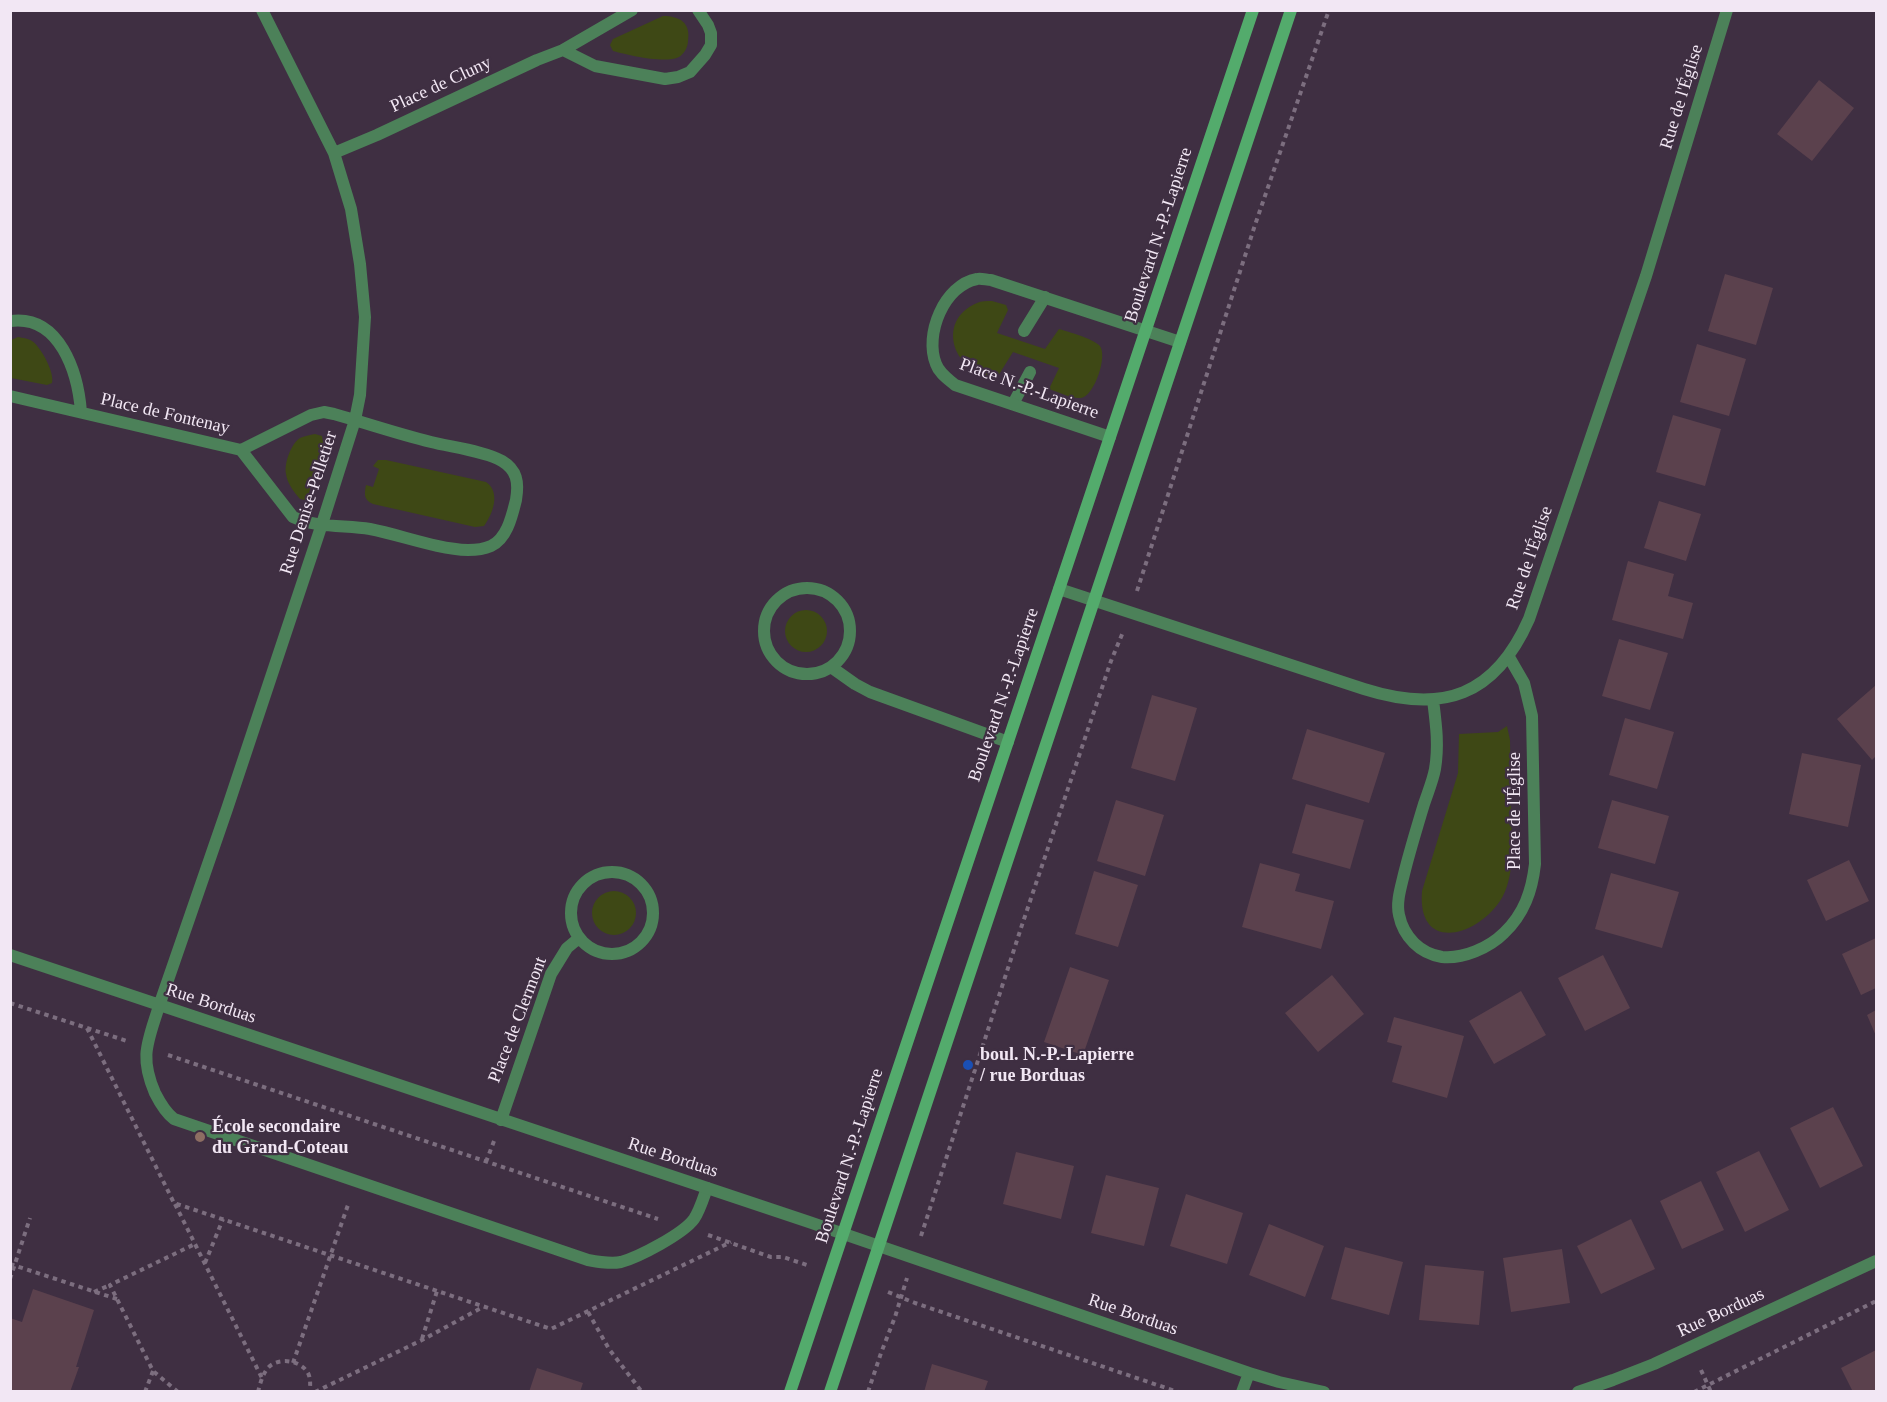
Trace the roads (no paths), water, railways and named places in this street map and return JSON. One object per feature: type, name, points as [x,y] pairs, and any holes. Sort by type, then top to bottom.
[{"type":"street","name":"Rue Denise-Pelletier","points":[[262,10],[334,153],[351,209],[363,294],[364,341],[360,394],[355,420],[322,524],[146,1047],[146,1073],[166,1113],[174,1119],[588,1260],[604,1263],[621,1262],[641,1256],[694,1220],[707,1188]]},
{"type":"street","name":"Place de Cluny","points":[[334,153],[563,50],[632,10]]},
{"type":"street","points":[[563,50],[595,66],[665,79],[678,77],[690,72],[711,45],[711,33],[698,10]]},
{"type":"street","name":"Boulevard N.-P.-Lapierre","points":[[790,1392],[1252,10]]},
{"type":"street","points":[[830,1392],[1291,10]]},
{"type":"street","name":"Rue de l'Église","points":[[1059,589],[1402,700],[1447,698],[1480,683],[1495,672],[1509,657],[1529,619],[1646,276],[1727,10]]},
{"type":"street","name":"Place N.-P.-Lapierre","points":[[1110,437],[955,385],[943,376],[936,365],[933,349],[933,334],[940,309],[962,286],[977,279],[992,280],[1180,342]]},
{"type":"street","points":[[1024,331],[1045,297]]},
{"type":"street","name":"Place de Fontenay","points":[[10,321],[29,320],[43,326],[57,340],[75,374],[80,392],[81,412]]},
{"type":"street","points":[[1013,404],[1030,372]]},
{"type":"street","name":"Place de Fontenay","points":[[10,396],[241,450],[318,413],[334,414],[403,435],[500,459],[515,473],[518,480],[513,513],[499,542],[487,548],[469,550],[371,530],[300,520],[289,514],[241,450]]},
{"type":"street","points":[[811,588],[826,592],[838,601],[846,614],[850,628],[848,643],[842,657],[831,667],[819,673],[805,675],[792,672],[771,656],[765,643],[763,630],[772,604],[782,595],[796,589],[811,588]]},
{"type":"street","name":"Place de l'Église","points":[[1433,700],[1438,747],[1434,771],[1408,856],[1399,900],[1399,914],[1404,929],[1419,948],[1431,954],[1453,957],[1482,948],[1505,933],[1521,913],[1533,882],[1535,864],[1532,716],[1524,683],[1509,657]]},
{"type":"street","points":[[831,667],[870,692],[1008,742]]},
{"type":"street","points":[[612,871],[625,873],[637,879],[646,889],[652,901],[654,916],[651,930],[643,942],[631,951],[617,955],[603,954],[590,948],[579,939],[570,914],[578,889],[588,880],[612,871]]},
{"type":"street","name":"Place de Clermont","points":[[501,1120],[551,974],[567,948],[579,939]]},
{"type":"street","name":"Rue Borduas","points":[[10,956],[880,1246],[1249,1373],[1324,1392]]},
{"type":"street","name":"Rue Borduas","points":[[1578,1392],[1654,1364],[1876,1261]]},
{"type":"street","points":[[1242,1392],[1249,1373]]},
{"type":"place","name":"boul. N.-P.-Lapierre / rue Borduas","points":[[968,1065]]},
{"type":"place","name":"École secondaire du Grand-Coteau","points":[[200,1137]]}]
